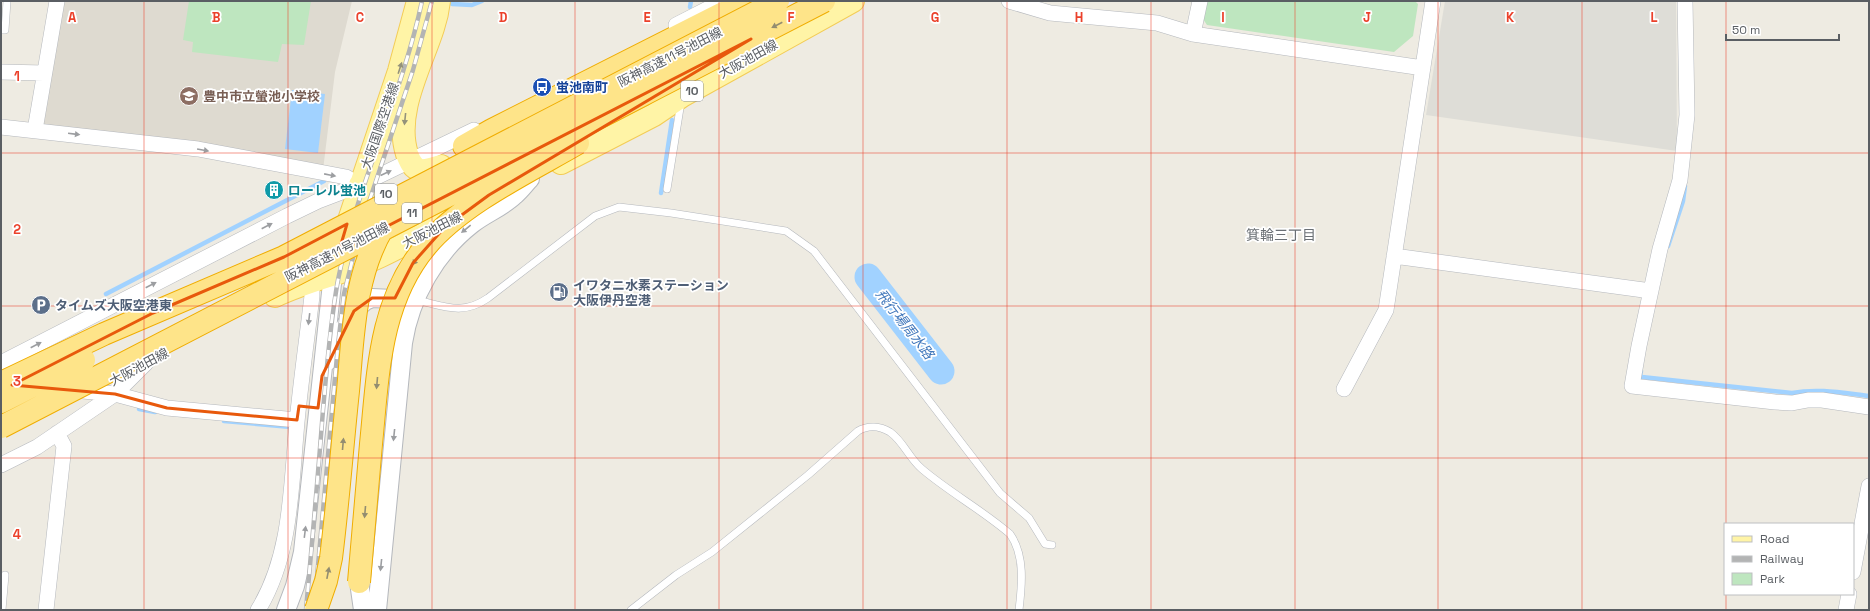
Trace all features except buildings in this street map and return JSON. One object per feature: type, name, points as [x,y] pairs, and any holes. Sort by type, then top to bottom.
[{"type":"highway","name":"11","points":[[316,610],[326,581],[331,558],[352,345],[363,275],[376,240],[399,203],[419,181],[470,143],[747,1]]},
{"type":"highway","name":"阪神高速11号池田線","points":[[3,389],[284,257],[778,1]]},
{"type":"highway","name":"阪神高速11号池田線","points":[[1,426],[824,1]]},
{"type":"highway","name":"11","points":[[358,582],[381,349],[392,304],[402,282],[417,258],[426,246],[444,228],[489,195],[649,102],[751,39]]},
{"type":"main road","name":"大阪国際空港線","points":[[334,274],[360,200],[399,71],[418,1]]},
{"type":"main road","name":"大阪国際空港線","points":[[410,162],[404,140],[406,110],[434,27],[439,1]]},
{"type":"main road","name":"10","points":[[3,389],[360,200],[441,166],[760,1]]},
{"type":"main road","name":"大阪池田線","points":[[1,439],[295,286],[334,274],[381,255],[530,179],[654,115],[682,96],[853,1]]},
{"type":"main road","points":[[360,200],[381,222],[394,223],[536,154],[584,133],[636,113],[642,112],[654,115]]},
{"type":"main road","points":[[410,162],[419,170],[426,170],[441,166]]},
{"type":"street","points":[[35,130],[57,1]]},
{"type":"street","points":[[1,363],[286,216],[318,201],[360,200],[410,162],[705,5],[723,1]]},
{"type":"street","points":[[1009,1],[1050,13],[1157,23],[1193,34],[1423,68]]},
{"type":"street","points":[[1193,34],[1200,1]]},
{"type":"street","points":[[1344,390],[1386,310],[1433,1]]},
{"type":"street","points":[[1685,1],[1687,115],[1680,180],[1660,249],[1632,386],[1786,402],[1822,400],[1869,406]]},
{"type":"street","points":[[1,72],[44,73]]},
{"type":"street","points":[[1,127],[198,149],[346,178],[360,200]]},
{"type":"street","points":[[377,610],[400,365],[406,327],[426,277],[454,239],[485,214],[515,196],[530,179]]},
{"type":"street","points":[[1394,256],[1651,291]]},
{"type":"street","points":[[286,610],[295,586],[303,552],[334,274]]},
{"type":"street","points":[[258,610],[271,584],[282,551],[289,511],[298,413],[312,296],[312,280]]},
{"type":"street","points":[[322,376],[335,344],[354,311],[365,301],[372,298],[392,299],[398,296],[416,300]]},
{"type":"street","points":[[392,299],[406,327]]},
{"type":"street","points":[[1,465],[36,447],[115,394],[146,363]]},
{"type":"street","points":[[3,389],[115,394],[167,408],[298,413],[318,408]]},
{"type":"street","points":[[46,610],[64,446],[57,433]]},
{"type":"street","points":[[1854,567],[1869,486]]},
{"type":"street","points":[[355,610],[358,582]]},
{"type":"street","points":[[358,582],[363,610]]},
{"type":"street","points":[[1846,610],[1849,595]]},
{"type":"lane","points":[[1,30],[5,30],[7,1]]},
{"type":"lane","points":[[667,189],[682,96]]},
{"type":"lane","points":[[416,300],[455,308],[466,309],[474,307],[488,298],[595,216],[619,207],[672,213],[786,231],[814,251],[1000,493],[1029,518],[1045,544],[1052,545]]},
{"type":"lane","points":[[631,610],[676,575],[712,552],[808,475],[858,431],[864,427],[874,426],[889,432],[897,439],[920,468],[1010,534],[1016,542],[1021,566],[1022,581],[1019,610]]},
{"type":"lane","points":[[2,610],[5,575]]},
{"type":"highlighted area","points":[[751,39],[489,195],[444,228],[413,263],[395,298],[372,298],[354,311],[322,376],[318,408],[299,406],[297,420],[167,408],[115,394],[12,385],[153,313],[284,257],[347,224],[339,251]]},
{"type":"shaded area","name":"豊中市立螢池小学校","points":[[62,1],[352,1],[335,72],[323,170],[45,127],[41,119]]},
{"type":"shaded area","points":[[1445,1],[1676,1],[1677,151],[1426,115]]},
{"type":"green space","points":[[189,1],[311,1],[304,45],[282,44],[278,62],[192,52],[193,42],[183,40]]},
{"type":"green space","points":[[1206,1],[1415,1],[1418,4],[1413,36],[1394,52],[1207,25],[1203,19]]},
{"type":"water","points":[[292,90],[325,94],[318,153],[285,149]]},
{"type":"waterway","points":[[452,4],[472,5],[482,1]]},
{"type":"waterway","points":[[690,7],[691,1]]},
{"type":"waterway","points":[[661,193],[672,120]]},
{"type":"waterway","points":[[106,294],[324,181]]},
{"type":"waterway","points":[[1668,246],[1683,201],[1685,186]]},
{"type":"waterway","name":"飛行場周水路","points":[[868,277],[941,371]]},
{"type":"waterway","points":[[1641,371],[1640,375],[1642,377],[1792,393],[1821,391],[1869,396]]},
{"type":"waterway","points":[[139,409],[155,412]]},
{"type":"waterway","points":[[224,421],[291,427]]},
{"type":"railway","points":[[306,610],[327,361],[338,280],[356,209],[392,106],[422,1]]},
{"type":"railway","points":[[314,610],[344,294],[360,229],[413,70],[432,1]]},
{"type":"place","name":"蛍池南町","points":[[542,87]]},
{"type":"place","name":"豊中市立螢池小学校","points":[[189,96]]},
{"type":"place","name":"ローレル蛍池","points":[[274,190]]},
{"type":"place","name":"イワタニ水素ステーション 大阪伊丹空港","points":[[559,292]]},
{"type":"place","name":"タイムズ大阪空港東","points":[[41,305]]},
{"type":"district","name":"箕輪三丁目","points":[[1281,235]]}]
